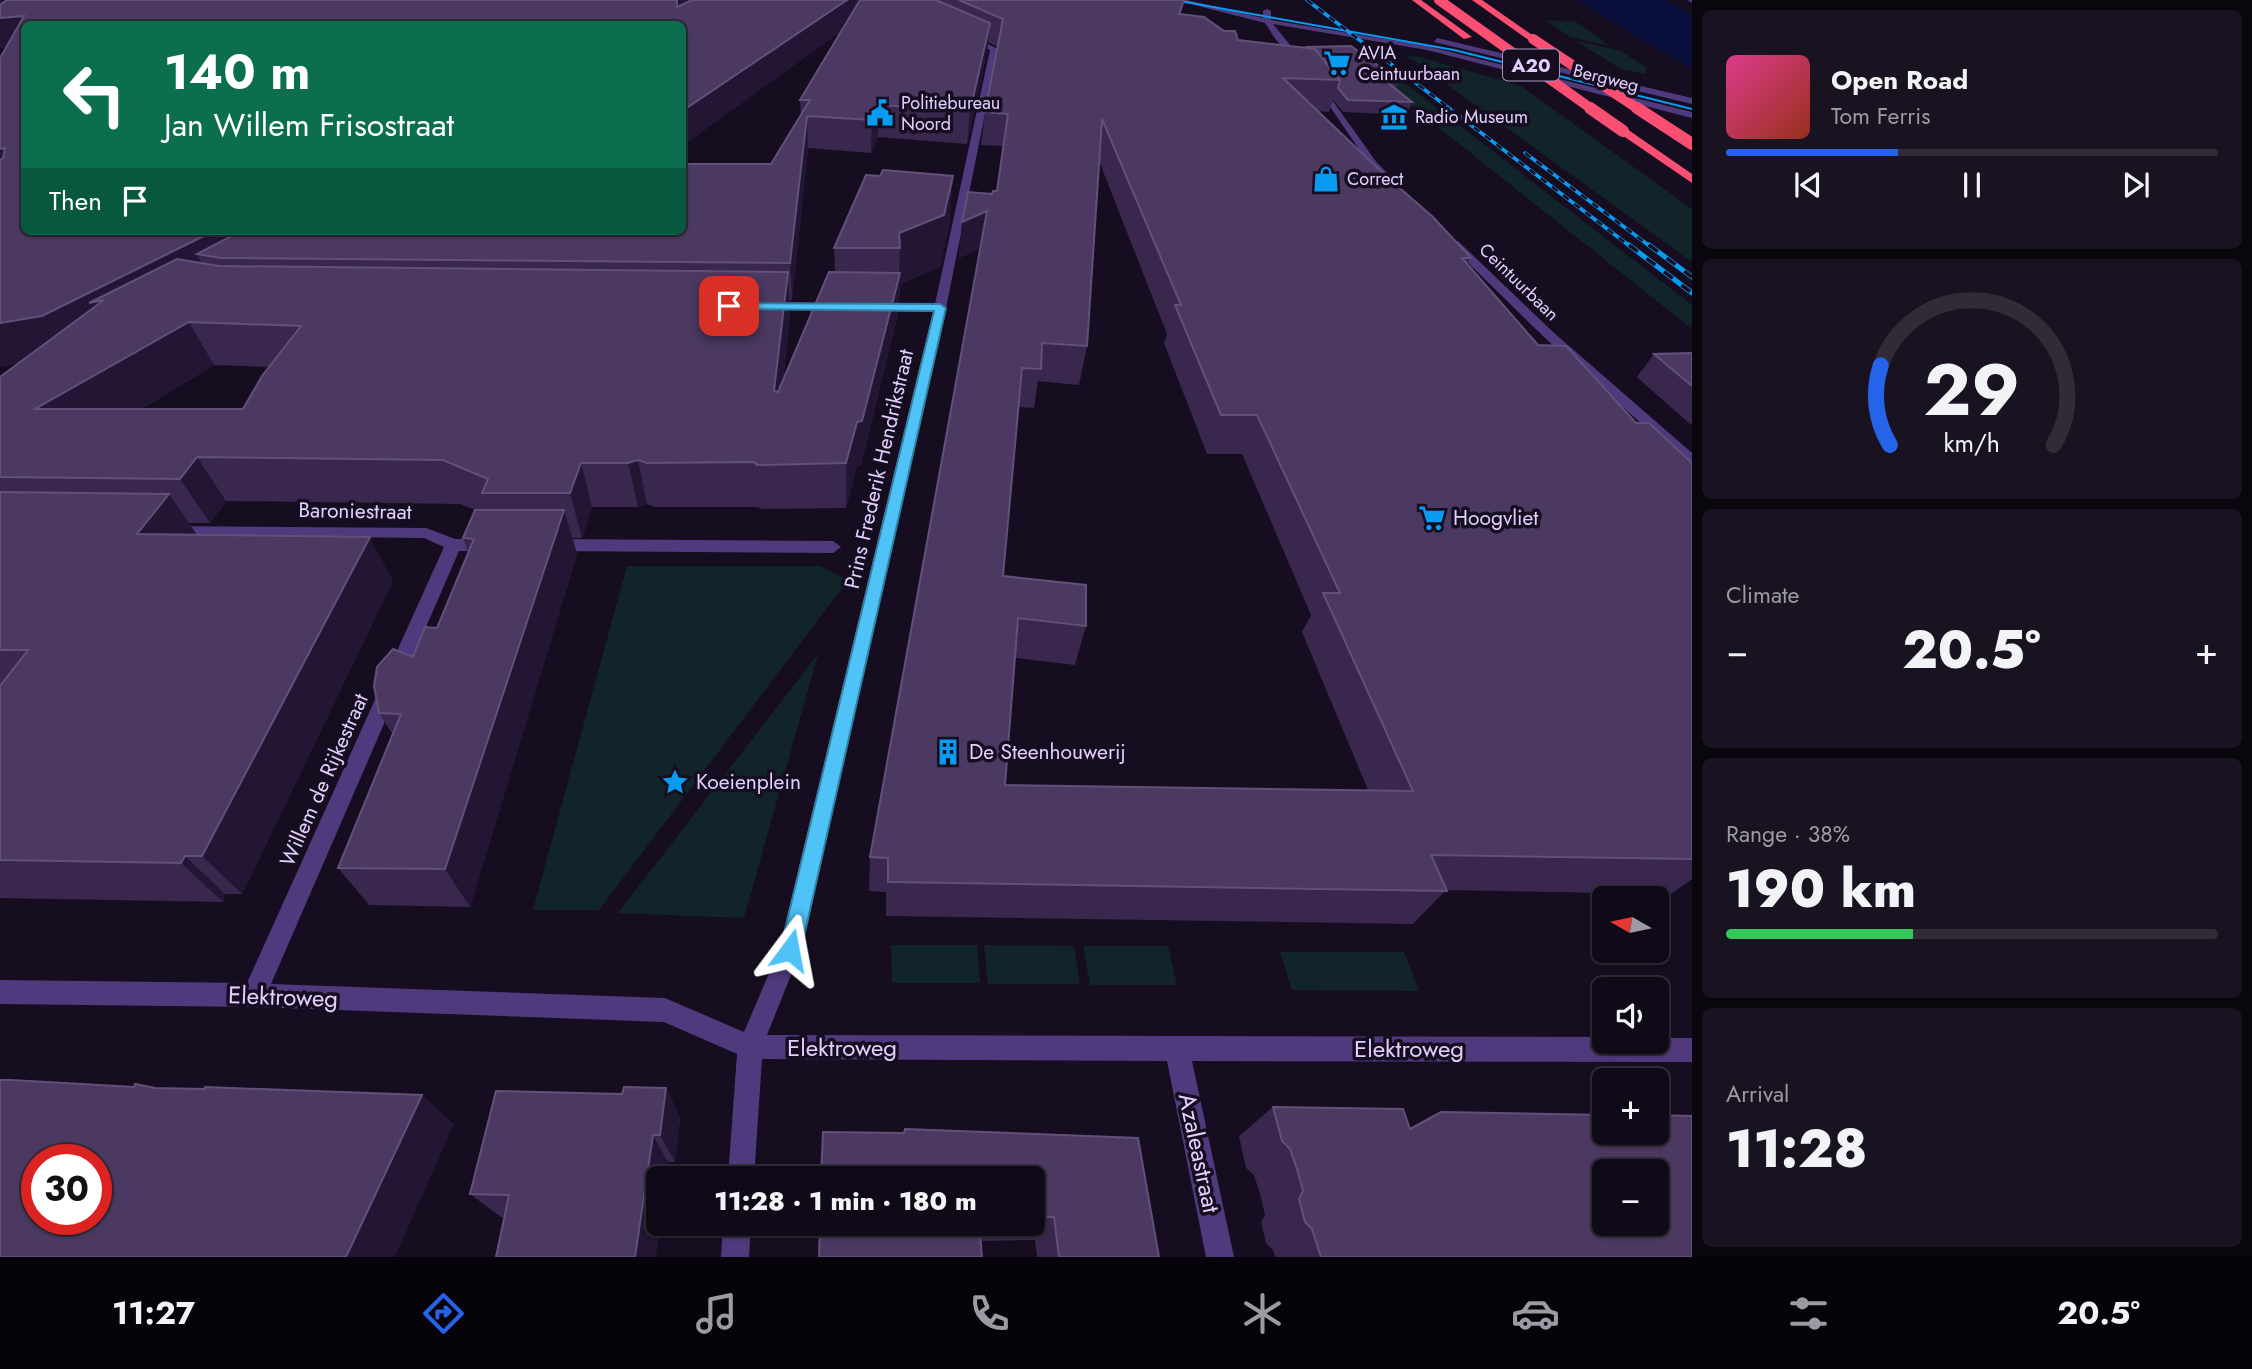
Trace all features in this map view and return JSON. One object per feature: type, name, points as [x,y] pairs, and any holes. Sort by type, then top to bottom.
[{"type":"highway","name":"A20","points":[[1416,0],[1467,37],[1623,131]]},
{"type":"highway","name":"A20","points":[[1439,0],[1692,179]]},
{"type":"highway","name":"A20","points":[[1476,0],[1692,144]]},
{"type":"highway","name":"A20","points":[[1492,0],[1533,39]]},
{"type":"street","points":[[1178,0],[1204,2],[1267,16],[1374,165],[1406,196]]},
{"type":"street","name":"Bergweg","points":[[1267,16],[1480,49],[1692,102]]},
{"type":"street","name":"Bergweg","points":[[1267,16],[1426,48],[1692,115]]},
{"type":"street","name":"Prins Frederik Hendrikstraat","points":[[742,1166],[750,1048],[790,950],[940,308],[994,49],[958,32]]},
{"type":"street","name":"Ceintuurbaan","points":[[1444,233],[1549,335],[1692,461]]},
{"type":"street","points":[[755,306],[940,308]]},
{"type":"street","name":"Baroniestraat","points":[[150,530],[426,533],[453,545],[505,545]]},
{"type":"street","name":"Willem de Rijkestraat","points":[[254,995],[453,545]]},
{"type":"street","points":[[531,545],[833,547]]},
{"type":"street","name":"Elektroweg","points":[[0,992],[254,995],[665,1010],[750,1048],[1692,1049]]},
{"type":"street","name":"Azaleastraat","points":[[1177,1049],[1220,1257]]},
{"type":"street","points":[[735,1257],[736,1236]]},
{"type":"shaded area","points":[[1578,0],[1665,0],[1692,15],[1692,68],[1643,41]]},
{"type":"shaded area","points":[[1545,20],[1576,22],[1610,46],[1570,37]]},
{"type":"shaded area","points":[[1576,41],[1621,51],[1647,68],[1645,74],[1621,69]]},
{"type":"shaded area","points":[[1405,56],[1420,57],[1521,86],[1692,209],[1692,262],[1416,62]]},
{"type":"shaded area","points":[[1350,57],[1371,57],[1692,305],[1692,329]]},
{"type":"shaded area","name":"Koeienplein","points":[[627,566],[820,566],[848,580],[599,910],[533,910]]},
{"type":"shaded area","points":[[818,654],[744,918],[618,913]]},
{"type":"shaded area","points":[[891,945],[977,945],[980,983],[892,983]]},
{"type":"shaded area","points":[[984,945],[1074,946],[1080,984],[988,984]]},
{"type":"shaded area","points":[[1083,946],[1168,946],[1177,985],[1090,985]]},
{"type":"shaded area","points":[[1280,952],[1404,952],[1419,991],[1292,990]]},
{"type":"building","points":[[7,0],[677,0],[677,7],[692,0],[847,0],[686,108],[686,21],[21,21],[24,16],[0,18],[0,5]]},
{"type":"building","points":[[860,0],[936,0],[990,23],[970,111],[878,105],[872,120],[807,116],[790,263],[221,258],[197,254],[233,235],[686,235],[686,164],[771,164],[810,100],[800,100]]},
{"type":"building","points":[[959,0],[1184,0],[1179,14],[1204,17],[1224,31],[1235,31],[1238,40],[1315,49],[1340,80],[1283,78],[1433,217],[1471,258],[1462,258],[1538,345],[1566,346],[1636,423],[1649,423],[1692,463],[1692,859],[1431,855],[1447,891],[888,882],[888,858],[870,857],[987,211],[962,222],[968,192],[992,194],[997,191],[1008,114],[985,112],[1003,19]],"holes":[[[1102,119],[1181,305],[1175,305],[1221,415],[1257,415],[1340,593],[1323,593],[1413,791],[1005,785],[1018,618],[1086,626],[1086,585],[1003,576],[1022,368],[1041,369],[1042,343],[1087,346]]]},
{"type":"building","points":[[21,21],[21,235],[206,235],[42,316],[0,323],[0,160],[5,148],[0,149],[0,58]]},
{"type":"building","points":[[1351,46],[1399,81],[1387,82],[1412,102],[1348,100],[1338,88],[1340,80],[1315,49],[1305,47]]},
{"type":"building","points":[[883,170],[953,176],[944,215],[899,233],[900,248],[834,248],[866,175],[880,176]]},
{"type":"building","points":[[177,259],[219,266],[788,272],[774,391],[778,392],[829,272],[900,273],[862,421],[857,422],[846,463],[757,465],[754,462],[647,463],[638,460],[628,463],[581,463],[570,493],[482,493],[488,479],[443,460],[197,457],[180,479],[0,477],[0,377],[104,300],[89,303]],"holes":[[[189,322],[301,326],[262,376],[243,409],[35,409]]]},
{"type":"building","points":[[1692,353],[1692,386],[1654,354]]},
{"type":"building","points":[[0,492],[169,494],[137,534],[370,537],[202,856],[185,856],[181,863],[0,860],[0,686],[28,650],[0,650]]},
{"type":"building","points":[[475,510],[564,510],[445,869],[338,868],[401,714],[379,713],[374,686],[377,667],[393,649],[413,657],[425,627],[437,628],[474,539],[463,538]]},
{"type":"building","points":[[0,1080],[134,1087],[135,1084],[155,1088],[205,1087],[422,1095],[346,1257],[0,1257]]},
{"type":"building","points":[[624,1087],[666,1088],[660,1135],[653,1135],[648,1166],[646,1166],[635,1257],[496,1257],[509,1195],[470,1194],[496,1091],[622,1094]]},
{"type":"building","points":[[1273,1107],[1403,1109],[1410,1129],[1441,1112],[1592,1115],[1592,1145],[1669,1145],[1669,1115],[1692,1116],[1692,1257],[1321,1257],[1312,1229],[1305,1222],[1299,1199],[1303,1191],[1290,1149],[1282,1141]]},
{"type":"building","points":[[905,1129],[1138,1138],[1159,1257],[1059,1257],[1054,1217],[1045,1217],[1045,1166],[822,1166],[823,1132],[904,1133]]},
{"type":"building","points":[[820,1236],[980,1236],[982,1257],[819,1257]]},
{"type":"tram line","points":[[1174,0],[1454,50],[1692,109]]},
{"type":"railway","points":[[1307,0],[1631,247]]},
{"type":"railway","points":[[1525,153],[1651,247]]},
{"type":"railway","points":[[1629,245],[1692,293]]},
{"type":"railway","points":[[1649,245],[1692,277]]},
{"type":"place","name":"AVIA Ceintuurbaan","points":[[1337,63]]},
{"type":"place","name":"Politiebureau Noord","points":[[880,113]]},
{"type":"place","name":"Radio Museum","points":[[1394,117]]},
{"type":"place","name":"Correct","points":[[1326,179]]},
{"type":"place","name":"Hoogvliet","points":[[1432,518]]},
{"type":"place","name":"De Steenhouwerij","points":[[948,752]]},
{"type":"place","name":"Koeienplein","points":[[675,782]]},
{"type":"route","points":[[729,306],[940,308],[790,950]]}]
